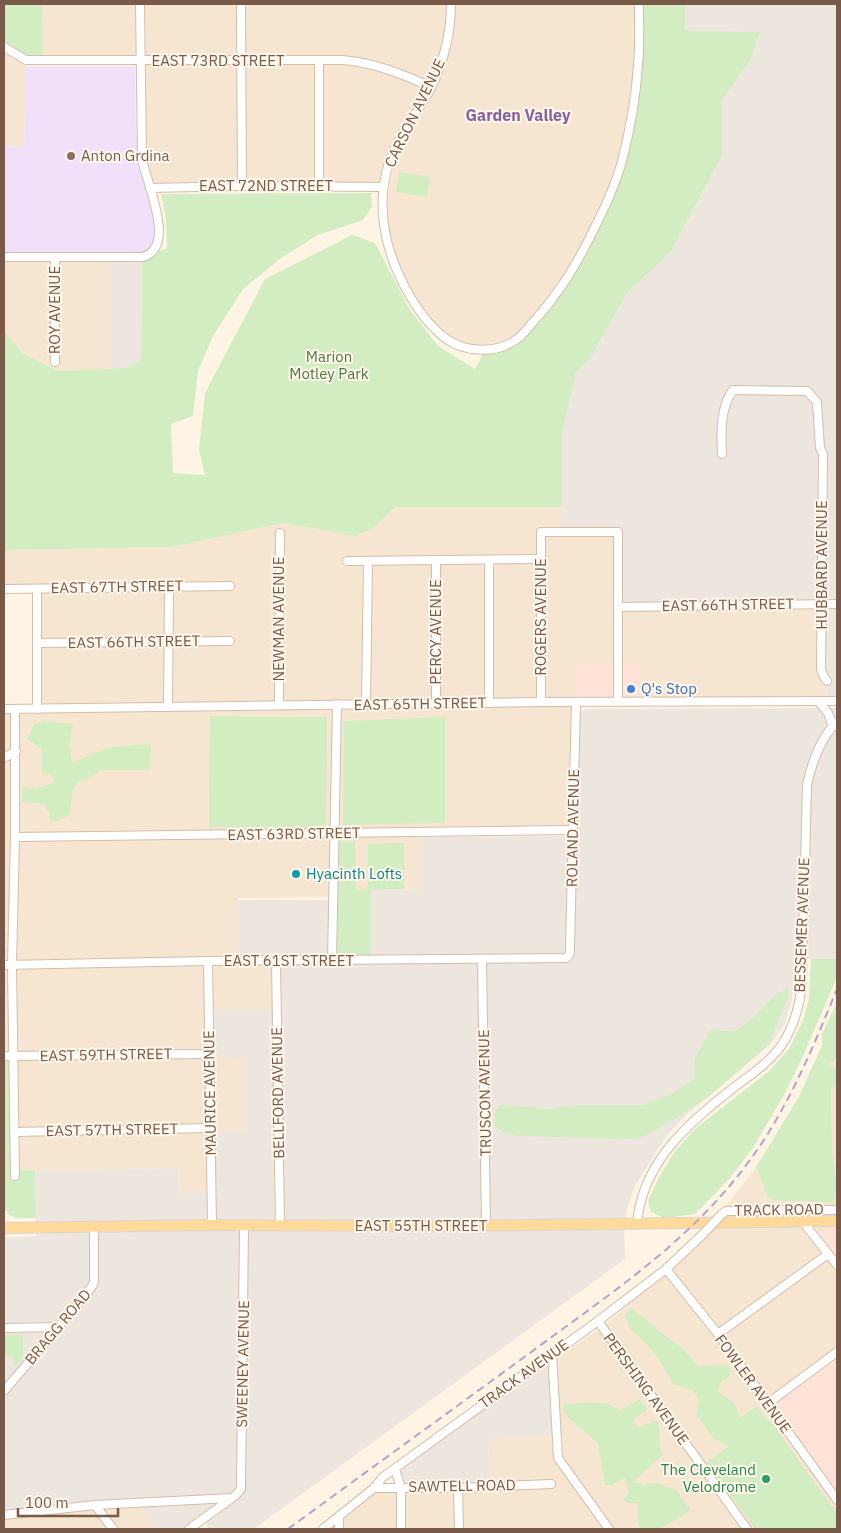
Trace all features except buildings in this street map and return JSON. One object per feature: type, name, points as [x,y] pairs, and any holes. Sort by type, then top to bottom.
[{"type":"main road","name":"EAST 55TH STREET","points":[[4,1228],[280,1225],[486,1226],[837,1221]]},
{"type":"street","points":[[4,257],[142,257],[148,256],[158,242],[158,222],[142,159],[140,4]]},
{"type":"street","points":[[241,4],[242,186]]},
{"type":"street","name":"CARSON AVENUE","points":[[451,4],[451,19],[443,57],[431,87],[393,151],[383,187],[384,226],[393,258],[409,293],[424,316],[448,340],[473,350],[493,349],[517,339],[543,311],[567,281],[607,204],[621,164],[632,119],[638,64],[639,4]]},
{"type":"street","name":"EAST 73RD STREET","points":[[4,47],[26,60],[344,60],[373,64],[399,72],[431,87]]},
{"type":"street","points":[[319,60],[319,186]]},
{"type":"street","name":"EAST 72ND STREET","points":[[150,188],[242,186],[383,187]]},
{"type":"street","name":"ROY AVENUE","points":[[55,257],[55,362]]},
{"type":"street","name":"HUBBARD AVENUE","points":[[722,454],[721,434],[726,399],[733,390],[807,391],[816,402],[820,448],[823,454],[822,673],[827,681]]},
{"type":"street","name":"ROGERS AVENUE","points":[[541,702],[541,532],[618,532],[618,607]]},
{"type":"street","name":"NEWMAN AVENUE","points":[[279,705],[280,533]]},
{"type":"street","points":[[347,561],[541,559]]},
{"type":"street","points":[[490,560],[490,703]]},
{"type":"street","name":"PERCY AVENUE","points":[[436,561],[436,704]]},
{"type":"street","points":[[366,705],[368,562]]},
{"type":"street","points":[[168,707],[169,586]]},
{"type":"street","name":"EAST 67TH STREET","points":[[4,589],[230,586]]},
{"type":"street","points":[[37,589],[37,709]]},
{"type":"street","name":"EAST 66TH STREET","points":[[618,607],[837,604]]},
{"type":"street","points":[[618,607],[618,702]]},
{"type":"street","name":"EAST 66TH STREET","points":[[38,643],[230,642]]},
{"type":"street","name":"EAST 65TH STREET","points":[[4,709],[541,702],[837,701]]},
{"type":"street","name":"ROLAND AVENUE","points":[[570,953],[576,702]]},
{"type":"street","points":[[819,702],[835,724]]},
{"type":"street","points":[[332,961],[337,704]]},
{"type":"street","points":[[14,1176],[14,1056],[8,965],[15,838],[15,709]]},
{"type":"street","name":"BESSEMER AVENUE","points":[[637,1224],[639,1206],[644,1192],[669,1146],[700,1114],[770,1059],[780,1047],[795,1019],[800,1002],[802,982],[806,785],[822,740],[835,724]]},
{"type":"street","points":[[4,758],[16,751]]},
{"type":"street","name":"EAST 63RD STREET","points":[[15,838],[573,830]]},
{"type":"street","name":"EAST 61ST STREET","points":[[8,965],[208,961],[564,959],[570,953]]},
{"type":"street","name":"TRUSCON AVENUE","points":[[482,960],[486,1226]]},
{"type":"street","name":"MAURICE AVENUE","points":[[208,961],[212,1226]]},
{"type":"street","name":"BELLFORD AVENUE","points":[[276,961],[280,1225]]},
{"type":"street","name":"EAST 59TH STREET","points":[[4,1056],[209,1054]]},
{"type":"street","name":"EAST 57TH STREET","points":[[14,1132],[210,1128]]},
{"type":"street","name":"TRACK ROAD","points":[[722,1214],[726,1211],[837,1210]]},
{"type":"street","name":"TRACK AVENUE","points":[[323,1529],[374,1488],[383,1477],[552,1353],[598,1322],[666,1269],[722,1214]]},
{"type":"street","points":[[803,1222],[837,1265]]},
{"type":"street","name":"SWEENEY AVENUE","points":[[232,1498],[239,1492],[242,1484],[244,1226]]},
{"type":"street","name":"BRAGG ROAD","points":[[4,1390],[59,1327],[94,1281],[94,1228]]},
{"type":"street","points":[[718,1334],[828,1254]]},
{"type":"street","name":"FOWLER AVENUE","points":[[666,1269],[718,1334],[837,1500]]},
{"type":"street","name":"PERSHING AVENUE","points":[[598,1322],[747,1529]]},
{"type":"street","points":[[4,1328],[59,1327]]},
{"type":"street","points":[[767,1404],[837,1352]]},
{"type":"street","points":[[552,1353],[558,1458],[609,1529]]},
{"type":"street","points":[[395,1468],[401,1488],[401,1529]]},
{"type":"street","name":"SAWTELL ROAD","points":[[374,1488],[458,1488],[551,1484]]},
{"type":"street","points":[[458,1488],[458,1529]]},
{"type":"street","points":[[4,1515],[95,1505],[232,1498]]},
{"type":"street","points":[[189,1529],[232,1498]]},
{"type":"street","points":[[95,1505],[113,1529]]},
{"type":"street","points":[[339,1518],[339,1529]]},
{"type":"shaded area","points":[[4,4],[639,4],[639,64],[621,164],[567,281],[517,339],[482,350],[448,340],[409,293],[388,242],[383,187],[150,188],[145,175],[140,61],[26,60],[4,47]]},
{"type":"shaded area","points":[[685,4],[837,4],[837,701],[826,701],[827,681],[824,677],[821,604],[618,607],[618,532],[562,532],[562,433],[576,373],[591,357],[627,293],[672,250],[722,155],[722,100],[750,61],[760,33],[685,31]]},
{"type":"shaded area","points":[[4,53],[26,66],[24,147],[6,146],[4,148]]},
{"type":"shaded area","name":"Anton Grdina","points":[[26,66],[135,67],[138,164],[154,221],[154,242],[146,252],[4,253],[4,148],[6,146],[24,147]]},
{"type":"shaded area","points":[[4,257],[109,257],[109,369],[58,371],[22,353],[4,330]]},
{"type":"shaded area","points":[[109,257],[142,257],[141,360],[125,368],[109,369]]},
{"type":"shaded area","points":[[394,507],[562,507],[562,532],[618,532],[822,604],[827,681],[826,701],[576,702],[573,830],[421,832],[422,889],[371,889],[333,897],[237,898],[237,957],[281,957],[281,1010],[214,1057],[245,1057],[245,1131],[215,1132],[216,1193],[179,1193],[178,1168],[14,1171],[4,1056],[4,709],[37,709],[37,589],[4,589],[4,550],[171,547],[284,523],[307,527],[375,527]]},
{"type":"shaded area","points":[[576,663],[640,663],[641,702],[576,702]]},
{"type":"shaded area","points":[[837,708],[837,959],[793,959],[792,999],[785,1023],[770,1045],[686,1115],[667,1135],[634,1188],[627,1208],[624,1236],[625,1259],[254,1529],[207,1529],[207,1522],[232,1504],[230,1499],[189,1529],[158,1529],[140,1503],[230,1498],[229,1494],[130,1499],[4,1512],[4,1398],[66,1324],[4,1391],[4,1238],[36,1236],[35,1170],[178,1168],[179,1193],[216,1192],[215,1132],[245,1131],[245,1058],[214,1057],[213,1009],[281,1009],[281,958],[237,958],[237,900],[336,900],[337,890],[421,889],[421,837],[576,836],[578,717],[584,709]]},
{"type":"shaded area","points":[[837,1043],[837,1229],[813,1230],[837,1260],[837,1354],[764,1406],[773,1418],[698,1467],[740,1529],[318,1529],[374,1488],[490,1486],[488,1444],[496,1439],[518,1437],[550,1363],[606,1324],[715,1229],[725,1207],[754,1170],[799,1097],[819,1053]]},
{"type":"shaded area","points":[[813,1229],[837,1229],[837,1262]]},
{"type":"shaded area","points":[[552,1353],[550,1364],[552,1435],[496,1439],[488,1444],[490,1486],[401,1488],[395,1469]]},
{"type":"shaded area","points":[[837,1354],[837,1529],[740,1529],[697,1467],[773,1418],[763,1406]]},
{"type":"shaded area","points":[[140,1503],[158,1529],[4,1529],[4,1515]]},
{"type":"green space","points":[[4,4],[42,4],[43,54],[27,55],[4,40]]},
{"type":"green space","name":"Marion Motley Park","points":[[639,4],[685,4],[685,31],[760,32],[750,61],[722,100],[722,155],[672,250],[627,293],[591,357],[576,373],[562,433],[562,507],[395,507],[375,527],[356,536],[284,523],[171,547],[4,550],[4,330],[22,353],[58,371],[125,368],[141,360],[142,257],[167,248],[166,219],[161,194],[371,193],[372,207],[363,220],[318,235],[281,258],[243,289],[213,336],[198,371],[193,416],[171,424],[173,473],[205,475],[199,450],[205,393],[265,279],[352,235],[375,243],[410,310],[438,346],[475,369],[485,350],[517,339],[549,304],[607,204],[632,119]]},
{"type":"green space","points":[[399,172],[430,177],[427,197],[396,192]]},
{"type":"green space","points":[[210,716],[327,717],[326,828],[209,827]]},
{"type":"green space","points":[[445,717],[445,823],[343,825],[344,721]]},
{"type":"green space","points":[[43,721],[73,724],[69,746],[72,763],[107,748],[147,744],[151,746],[149,770],[100,770],[92,777],[80,780],[73,790],[69,815],[58,821],[50,821],[45,804],[22,802],[23,787],[36,789],[53,783],[54,777],[42,772],[42,749],[27,739],[34,725]]},
{"type":"green space","points":[[337,842],[355,842],[356,890],[368,889],[368,844],[404,843],[404,889],[371,890],[371,954],[337,956]]},
{"type":"green space","points":[[811,959],[837,959],[837,977],[785,1093],[753,1148],[730,1178],[695,1214],[664,1218],[651,1212],[648,1201],[659,1177],[675,1151],[696,1128],[769,1071],[789,1049],[803,1020],[809,999]]},
{"type":"green space","points":[[788,988],[789,994],[769,1044],[712,1094],[677,1118],[643,1137],[630,1139],[519,1136],[506,1133],[496,1127],[494,1114],[500,1105],[547,1109],[578,1105],[643,1105],[672,1094],[694,1079],[695,1058],[711,1030],[729,1031],[739,1029],[753,1018],[773,997]]},
{"type":"green space","points":[[837,1002],[837,1058],[828,1065],[837,1067],[837,1086],[831,1089],[832,1149],[837,1185],[833,1203],[779,1201],[768,1197],[756,1167],[799,1097],[822,1045],[822,1034]]},
{"type":"green space","points":[[4,1056],[14,1056],[15,1171],[35,1170],[36,1218],[17,1218],[4,1211]]},
{"type":"green space","points":[[631,1308],[683,1348],[698,1366],[726,1365],[730,1368],[730,1375],[722,1381],[718,1391],[735,1404],[740,1418],[757,1406],[768,1421],[770,1420],[837,1513],[837,1529],[755,1529],[706,1462],[728,1447],[719,1440],[714,1439],[697,1415],[699,1401],[693,1390],[673,1384],[654,1352],[631,1329],[625,1315]]},
{"type":"green space","points":[[4,1335],[23,1335],[23,1356],[14,1368],[13,1356],[4,1357]]},
{"type":"green space","points":[[640,1399],[647,1410],[633,1420],[637,1426],[641,1427],[657,1421],[660,1447],[663,1455],[635,1482],[644,1485],[655,1483],[676,1490],[691,1510],[660,1529],[643,1529],[638,1525],[638,1503],[628,1503],[623,1500],[629,1491],[625,1478],[612,1485],[605,1485],[598,1444],[569,1418],[563,1410],[564,1404],[599,1403],[608,1404],[621,1410]]},
{"type":"railway","points":[[288,1529],[620,1287],[648,1265],[700,1218],[747,1164],[774,1123],[798,1080],[837,989]]},
{"type":"place","name":"Anton Grdina","points":[[71,156]]},
{"type":"place","name":"Q's Stop","points":[[631,689]]},
{"type":"place","name":"Hyacinth Lofts","points":[[296,874]]},
{"type":"place","name":"The Cleveland Velodrome","points":[[766,1479]]},
{"type":"district","name":"Garden Valley","points":[[518,115]]}]
